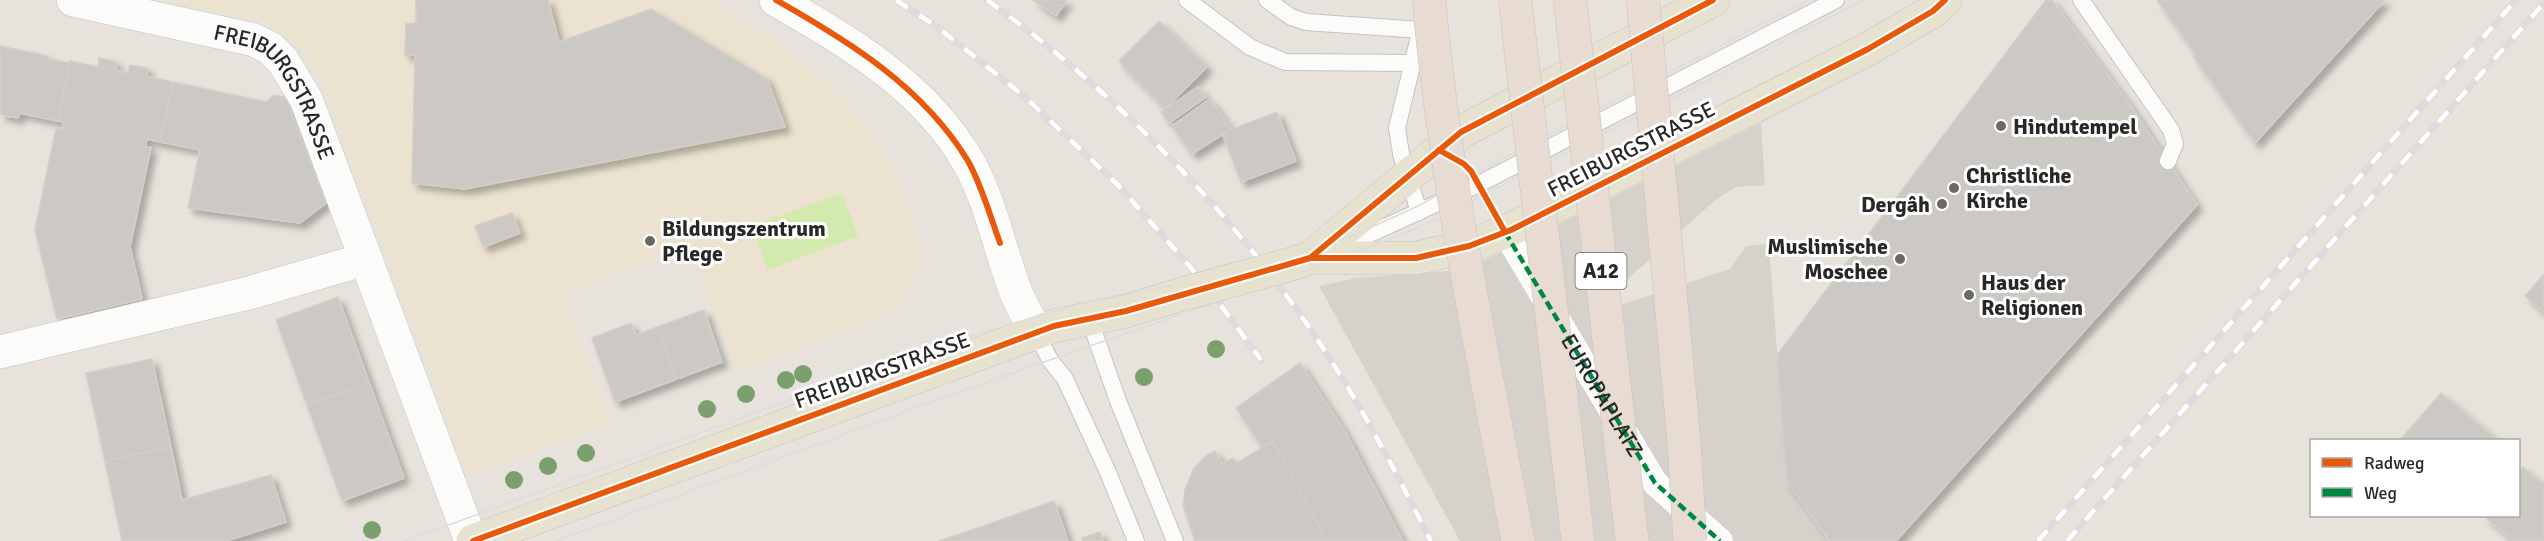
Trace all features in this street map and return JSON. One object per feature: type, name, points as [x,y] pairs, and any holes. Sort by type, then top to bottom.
[{"type":"highway","name":"A12","points":[[1515,0],[1578,541]]},
{"type":"highway","name":"A12","points":[[1570,0],[1632,541]]},
{"type":"highway","points":[[1643,0],[1684,442],[1690,541]]},
{"type":"highway","points":[[1426,10],[1446,145],[1518,541]]},
{"type":"main road","name":"FREIBURGSTRASSE","points":[[1299,262],[1461,132],[1713,0]]},
{"type":"main road","name":"FREIBURGSTRASSE","points":[[472,541],[1054,326],[1299,262],[1416,258],[1469,246],[1505,232],[1868,49],[1933,11],[1945,0]]},
{"type":"street","name":"FREIBURGSTRASSE","points":[[73,0],[237,34],[270,48],[283,61],[306,99],[472,541]]},
{"type":"street","points":[[776,0],[872,58],[919,99],[949,132],[969,163],[1000,243],[1014,289],[1036,332]]},
{"type":"street","name":"EUROPAPLATZ","points":[[1505,232],[1655,483],[1720,541]]},
{"type":"street","points":[[0,352],[249,293],[366,259]]},
{"type":"lane","points":[[1187,0],[1250,47],[1285,62],[1413,63]]},
{"type":"lane","points":[[1267,0],[1291,18],[1306,22],[1426,10],[1397,128],[1401,154],[1419,212]]},
{"type":"lane","name":"FREIBURGSTRASSE","points":[[1299,262],[1346,246],[1487,180],[1836,0]]},
{"type":"lane","points":[[2081,0],[2171,130],[2175,144],[2168,160]]},
{"type":"lane","points":[[1089,318],[1118,401],[1175,541]]},
{"type":"lane","points":[[1036,332],[1050,360],[1065,379],[1107,470],[1136,541]]},
{"type":"shaded area","name":"Bildungszentrum Pflege","points":[[163,0],[709,0],[772,39],[805,64],[833,88],[865,124],[891,164],[914,220],[919,249],[914,278],[901,305],[891,314],[736,372],[691,246],[562,294],[611,423],[468,476],[317,69],[294,41],[262,22]]},
{"type":"shaded area","points":[[1761,123],[1765,185],[1735,187],[1713,202],[1587,316],[1730,269],[1746,246],[1769,244],[1787,482],[1828,541],[1460,541],[1319,286],[1356,278],[1447,271],[1469,266],[1514,247]]},
{"type":"green space","points":[[842,193],[858,236],[768,270],[752,226]]},
{"type":"building","points":[[416,0],[548,0],[559,42],[651,9],[767,79],[785,127],[465,189],[412,183],[415,55],[405,55],[406,24],[416,23]]},
{"type":"building","points":[[1033,0],[1067,0],[1056,16]]},
{"type":"building","name":"Haus der Religionen","points":[[2046,0],[2052,0],[2130,105],[2197,205],[1896,541],[1830,541],[1787,482],[1777,355]]},
{"type":"building","points":[[2157,0],[2385,0],[2255,143],[2193,56],[2195,53]]},
{"type":"building","points":[[1159,21],[1207,67],[1166,108],[1119,61]]},
{"type":"building","points":[[0,46],[48,56],[47,59],[68,63],[70,61],[58,121],[20,113],[18,118],[1,115]]},
{"type":"building","points":[[99,58],[117,62],[115,70],[128,73],[130,65],[148,68],[146,76],[173,82],[160,142],[147,139],[145,147],[151,147],[130,247],[142,299],[57,319],[35,230],[56,128],[62,130],[64,122],[58,121],[70,61],[98,67]]},
{"type":"building","points":[[173,82],[266,102],[274,95],[286,98],[326,203],[300,223],[188,208],[200,150],[160,142]]},
{"type":"building","points":[[1198,87],[1206,97],[1169,123],[1161,112]]},
{"type":"building","points":[[1210,99],[1231,129],[1192,154],[1172,126]]},
{"type":"building","points":[[1277,112],[1296,161],[1241,182],[1222,133]]},
{"type":"building","points":[[512,213],[520,233],[483,247],[475,226]]},
{"type":"building","points":[[2544,274],[2544,312],[2525,296]]},
{"type":"building","points":[[338,297],[369,382],[307,405],[276,320]]},
{"type":"building","points":[[704,310],[722,362],[677,379],[657,327]]},
{"type":"building","points":[[631,323],[636,335],[657,327],[677,379],[615,402],[592,338]]},
{"type":"building","points":[[152,359],[171,447],[105,461],[86,373]]},
{"type":"building","points":[[1300,363],[1344,430],[1403,541],[1327,541],[1273,441],[1262,447],[1236,408]]},
{"type":"building","points":[[369,382],[404,478],[342,501],[307,405]]},
{"type":"building","points":[[2441,393],[2496,439],[2401,439]]},
{"type":"building","points":[[1273,441],[1327,541],[1195,541],[1183,505],[1185,490],[1194,468],[1207,455],[1215,451],[1222,464],[1233,458],[1237,463]]},
{"type":"building","points":[[171,447],[182,500],[271,475],[286,522],[226,541],[122,541],[105,461]]},
{"type":"building","points":[[2523,467],[2541,483],[2544,483],[2544,541],[2514,541],[2485,517],[2520,517],[2520,470]]},
{"type":"building","points":[[1054,501],[1068,541],[976,541],[972,530]]},
{"type":"building","points":[[972,530],[976,541],[939,541]]},
{"type":"building","points":[[1100,532],[1103,541],[1083,541],[1082,538]]},
{"type":"tram line","points":[[405,541],[948,342],[1081,304],[1218,276],[1350,237],[1418,206],[1515,152],[1809,0]]},
{"type":"tram line","points":[[556,541],[964,390],[1342,258],[1427,224],[1864,0]]},
{"type":"railway","points":[[896,0],[936,26],[1025,97],[1118,185],[1206,285],[1261,360]]},
{"type":"railway","points":[[987,0],[1040,40],[1139,127],[1231,225],[1311,331],[1347,386],[1431,541]]},
{"type":"railway","points":[[2038,541],[2516,0]]},
{"type":"railway","points":[[2067,541],[2544,3]]},
{"type":"marked path","points":[[1505,232],[1655,483],[1720,541]]},
{"type":"cycle path","points":[[776,0],[831,32],[883,68],[929,111],[968,161],[982,191],[1000,243]]},
{"type":"cycle path","points":[[1310,258],[1461,132],[1713,0]]},
{"type":"cycle path","points":[[473,541],[1054,326],[1126,311],[1310,258],[1416,258],[1469,246],[1511,230],[1868,49],[1933,11],[1945,0]]},
{"type":"cycle path","points":[[1439,150],[1464,164],[1471,171],[1505,232]]},
{"type":"place","name":"Hindutempel","points":[[2001,126]]},
{"type":"place","name":"Christliche Kirche","points":[[1954,188]]},
{"type":"place","name":"Dergâh","points":[[1942,204]]},
{"type":"place","name":"Bildungszentrum Pflege","points":[[650,241]]},
{"type":"place","name":"Muslimische Moschee","points":[[1900,259]]},
{"type":"place","name":"Haus der Religionen","points":[[1969,295]]}]
